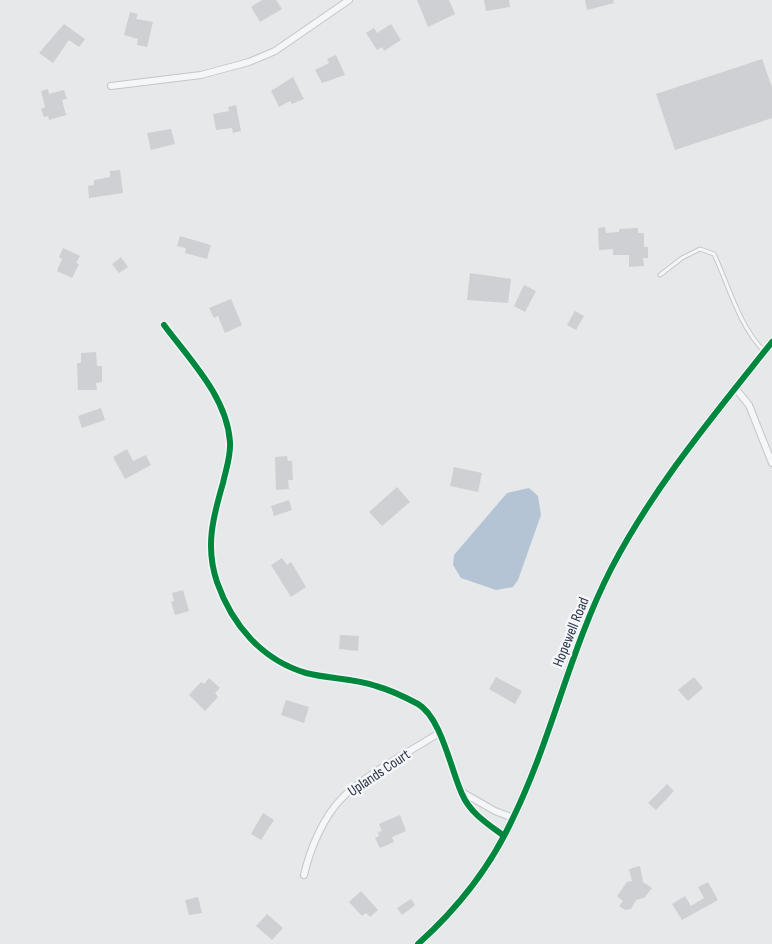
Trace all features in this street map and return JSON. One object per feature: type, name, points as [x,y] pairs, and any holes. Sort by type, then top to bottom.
[{"type":"street","points":[[111,86],[201,75],[249,62],[275,51],[349,0]]},
{"type":"street","points":[[164,325],[212,390],[228,428],[229,458],[212,522],[210,551],[218,584],[240,626],[260,649],[287,666],[308,673],[376,685],[418,704],[431,716],[460,791],[476,815],[504,836]]},
{"type":"street","name":"Hopewell Road","points":[[418,944],[458,904],[484,869],[504,836],[530,779],[585,628],[611,570],[659,487],[772,342]]},
{"type":"street","points":[[735,388],[749,405],[772,463]]},
{"type":"street","name":"Uplands Court","points":[[304,875],[313,846],[331,812],[342,798],[357,786],[438,734]]},
{"type":"street","points":[[460,791],[495,811],[513,818]]},
{"type":"lane","points":[[660,276],[682,258],[700,249],[714,254],[754,342],[764,352]]},
{"type":"water","points":[[529,488],[538,496],[541,515],[518,580],[513,587],[496,590],[461,578],[453,565],[454,555],[507,493]]},
{"type":"building","points":[[262,0],[276,0],[282,9],[260,22],[251,7]]},
{"type":"building","points":[[417,0],[449,0],[455,14],[428,27]]},
{"type":"building","points":[[484,0],[509,0],[510,7],[486,11]]},
{"type":"building","points":[[585,0],[613,0],[614,3],[587,10]]},
{"type":"building","points":[[130,12],[138,14],[136,19],[153,22],[147,47],[137,45],[138,39],[124,35]]},
{"type":"building","points":[[64,24],[85,39],[79,47],[69,40],[53,63],[39,53]]},
{"type":"building","points":[[391,24],[401,40],[384,51],[382,47],[377,50],[366,33],[374,28],[377,33]]},
{"type":"building","points":[[336,55],[345,75],[322,83],[315,70],[329,63],[327,59]]},
{"type":"building","points":[[762,59],[772,87],[772,118],[675,150],[656,94]]},
{"type":"building","points":[[293,77],[304,99],[292,104],[290,101],[279,107],[271,91]]},
{"type":"building","points":[[48,89],[49,94],[64,90],[67,99],[62,100],[66,115],[49,120],[48,116],[44,117],[41,109],[45,107],[41,91]]},
{"type":"building","points":[[236,105],[241,131],[233,133],[232,128],[216,130],[213,114],[229,111],[228,107]]},
{"type":"building","points":[[171,129],[175,144],[151,150],[147,133]]},
{"type":"building","points":[[120,170],[123,193],[89,198],[88,186],[94,185],[94,180],[110,177],[110,171]]},
{"type":"building","points":[[605,227],[606,233],[619,232],[619,229],[638,228],[638,233],[644,233],[644,247],[648,247],[648,258],[643,258],[644,266],[629,267],[629,255],[613,255],[613,249],[599,250],[598,228]]},
{"type":"building","points":[[180,236],[211,245],[207,259],[185,253],[186,248],[177,246]]},
{"type":"building","points":[[63,248],[80,256],[76,263],[79,264],[72,278],[57,271],[62,259],[59,257]]},
{"type":"building","points":[[121,257],[128,267],[119,273],[112,264]]},
{"type":"building","points":[[470,273],[511,279],[508,303],[467,300]]},
{"type":"building","points":[[524,285],[536,291],[525,312],[514,306]]},
{"type":"building","points":[[231,299],[242,325],[225,333],[218,316],[214,318],[209,308]]},
{"type":"building","points":[[575,311],[584,316],[576,330],[567,325]]},
{"type":"building","points":[[96,352],[97,366],[102,366],[102,382],[96,383],[97,390],[78,390],[77,363],[81,363],[81,353]]},
{"type":"building","points":[[101,408],[105,420],[82,428],[78,416]]},
{"type":"building","points":[[127,449],[133,461],[146,455],[151,465],[125,479],[113,457]]},
{"type":"building","points":[[287,456],[288,461],[292,461],[293,480],[288,480],[289,489],[276,490],[275,457]]},
{"type":"building","points":[[454,467],[482,473],[478,492],[450,486]]},
{"type":"building","points":[[397,487],[410,502],[382,526],[369,512]]},
{"type":"building","points":[[289,500],[292,510],[274,516],[271,506]]},
{"type":"building","points":[[282,558],[287,565],[291,562],[306,587],[291,597],[271,565]]},
{"type":"building","points":[[183,590],[189,611],[175,615],[171,602],[174,601],[172,593]]},
{"type":"building","points":[[340,635],[359,636],[358,651],[339,649]]},
{"type":"building","points":[[496,677],[522,691],[515,704],[489,689]]},
{"type":"building","points":[[694,677],[703,688],[688,701],[678,690]]},
{"type":"building","points":[[209,678],[220,688],[215,693],[218,697],[205,711],[189,695],[201,682],[204,684]]},
{"type":"building","points":[[286,700],[309,707],[304,723],[281,715]]},
{"type":"building","points":[[667,784],[674,791],[656,810],[648,803]]},
{"type":"building","points":[[263,813],[274,820],[261,840],[251,834]]},
{"type":"building","points":[[400,815],[406,831],[392,837],[394,842],[380,848],[375,838],[379,836],[378,832],[382,831],[379,824]]},
{"type":"building","points":[[640,866],[643,882],[652,888],[644,898],[636,900],[631,909],[625,910],[619,906],[623,901],[617,896],[627,882],[632,881],[629,869]]},
{"type":"building","points":[[708,882],[718,900],[682,920],[672,904],[685,896],[691,906],[704,898],[698,887]]},
{"type":"building","points":[[361,891],[378,910],[370,917],[366,913],[362,916],[349,902]]},
{"type":"building","points":[[198,897],[202,913],[189,915],[185,900]]},
{"type":"building","points":[[411,899],[415,905],[402,915],[397,908]]},
{"type":"building","points":[[267,914],[283,928],[272,940],[256,926]]},
{"type":"cycle path","points":[[164,325],[215,394],[227,425],[230,452],[216,508],[212,532],[211,557],[217,582],[231,613],[262,650],[290,667],[315,675],[368,683],[418,704],[433,720],[439,732],[465,801],[480,818],[504,836]]},
{"type":"cycle path","points":[[418,944],[472,886],[504,836],[527,788],[584,630],[611,569],[628,538],[686,452],[772,342]]}]
